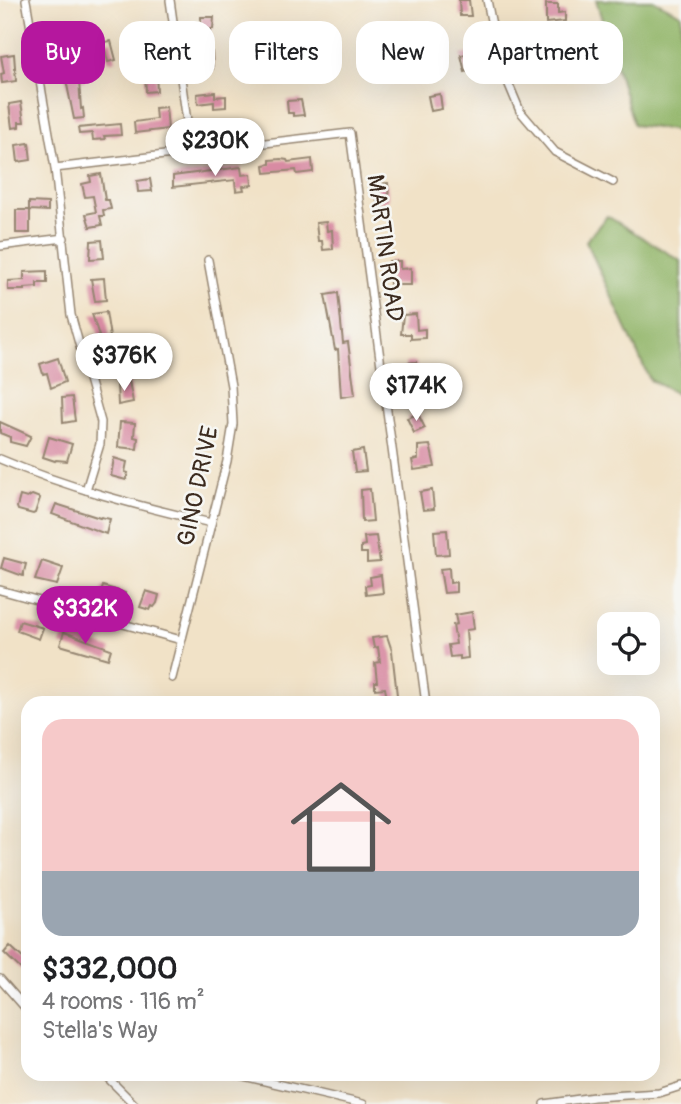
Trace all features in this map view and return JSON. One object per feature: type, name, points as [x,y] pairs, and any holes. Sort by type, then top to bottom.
[{"type":"street","points":[[26,0],[55,168],[72,318],[101,422],[100,443],[86,490]]},
{"type":"street","points":[[170,0],[191,150]]},
{"type":"street","points":[[488,0],[499,61],[520,111],[555,152],[614,182]]},
{"type":"street","name":"MARTIN ROAD","points":[[55,168],[350,133],[425,696]]},
{"type":"street","points":[[0,246],[64,238]]},
{"type":"street","name":"GINO DRIVE","points":[[172,678],[227,461],[233,424],[231,386],[208,260]]},
{"type":"street","points":[[0,459],[45,478],[145,508],[211,523]]},
{"type":"street","points":[[0,590],[181,640]]},
{"type":"street","points":[[0,979],[21,1003]]},
{"type":"street","points":[[111,1081],[134,1104]]},
{"type":"street","points":[[265,1081],[363,1104]]},
{"type":"street","points":[[544,1104],[594,1097],[659,1093],[681,1086]]},
{"type":"green space","points":[[596,0],[653,0],[681,14],[681,136],[672,130],[634,125],[622,84],[623,21],[602,21]]},
{"type":"green space","points":[[607,216],[681,261],[681,396],[650,380],[586,241]]},
{"type":"building","points":[[459,0],[469,0],[471,16],[460,16]]},
{"type":"building","points":[[546,4],[558,4],[558,13],[565,12],[565,21],[546,21]]},
{"type":"building","points":[[201,17],[214,17],[214,21],[201,21]]},
{"type":"building","points":[[111,41],[116,60],[108,62],[105,42]]},
{"type":"building","points":[[14,54],[16,81],[2,83],[1,74],[4,73],[1,56]]},
{"type":"building","points":[[67,84],[79,84],[84,118],[74,119]]},
{"type":"building","points":[[146,84],[157,84],[157,91],[146,92]]},
{"type":"building","points":[[215,92],[215,97],[226,96],[226,107],[214,108],[214,102],[198,104],[197,94]]},
{"type":"building","points":[[440,94],[442,109],[431,111],[428,96]]},
{"type":"building","points":[[301,100],[304,115],[293,116],[293,113],[288,113],[287,101]]},
{"type":"building","points":[[21,102],[24,122],[19,122],[19,127],[12,128],[9,104]]},
{"type":"building","points":[[166,107],[168,129],[135,133],[134,122],[156,119],[155,108]]},
{"type":"building","points":[[120,124],[121,135],[104,136],[105,139],[93,140],[92,133],[79,134],[78,128]]},
{"type":"building","points":[[29,143],[31,160],[18,162],[16,145]]},
{"type":"building","points":[[281,159],[288,162],[312,159],[313,172],[297,174],[296,170],[265,173],[264,165],[270,164],[270,160]]},
{"type":"building","points":[[241,167],[242,175],[251,174],[252,185],[243,186],[244,190],[236,191],[235,180],[173,187],[173,176]]},
{"type":"building","points":[[101,174],[105,200],[109,200],[111,209],[103,210],[104,216],[100,216],[102,225],[90,227],[86,214],[96,212],[93,196],[85,197],[82,184],[91,182],[90,176]]},
{"type":"building","points":[[150,179],[152,191],[138,192],[137,181]]},
{"type":"building","points":[[388,183],[389,201],[377,202],[376,184]]},
{"type":"building","points":[[29,202],[48,203],[48,211],[30,210],[30,233],[16,233],[16,210],[29,210]]},
{"type":"building","points":[[326,222],[327,231],[332,230],[333,249],[323,250],[322,241],[318,241],[316,223]]},
{"type":"building","points":[[102,240],[104,258],[90,259],[91,241]]},
{"type":"building","points":[[389,261],[400,261],[400,269],[411,268],[411,285],[390,285]]},
{"type":"building","points":[[47,271],[47,283],[37,283],[37,287],[25,290],[8,290],[8,281],[24,280],[24,272]]},
{"type":"building","points":[[104,278],[106,300],[95,301],[91,279]]},
{"type":"building","points":[[338,293],[343,343],[348,342],[355,395],[341,397],[338,349],[335,350],[325,295]]},
{"type":"building","points":[[106,312],[110,337],[100,339],[92,314]]},
{"type":"building","points":[[416,314],[417,330],[425,329],[425,338],[411,339],[411,334],[401,334],[403,315]]},
{"type":"building","points":[[117,353],[124,369],[111,373],[104,356]]},
{"type":"building","points":[[58,358],[65,382],[51,388],[47,373],[43,374],[40,364]]},
{"type":"building","points":[[416,362],[418,380],[407,381],[405,363]]},
{"type":"building","points":[[129,381],[133,402],[118,405],[117,384]]},
{"type":"building","points":[[72,397],[75,421],[63,423],[62,398]]},
{"type":"building","points":[[418,414],[425,428],[414,433],[407,418]]},
{"type":"building","points":[[0,422],[31,436],[26,446],[10,442],[10,437],[0,433]]},
{"type":"building","points":[[120,422],[135,423],[137,449],[118,447]]},
{"type":"building","points":[[49,437],[72,444],[67,461],[43,457]]},
{"type":"building","points":[[430,445],[435,467],[414,470],[412,460],[418,459],[418,446]]},
{"type":"building","points":[[363,450],[366,471],[355,472],[352,452]]},
{"type":"building","points":[[114,458],[127,462],[126,480],[111,476]]},
{"type":"building","points":[[370,489],[373,521],[362,522],[361,490]]},
{"type":"building","points":[[432,490],[434,509],[423,510],[420,492]]},
{"type":"building","points":[[32,495],[40,498],[35,513],[18,510],[20,496],[27,498]]},
{"type":"building","points":[[56,504],[110,519],[106,534],[52,514]]},
{"type":"building","points":[[447,530],[449,554],[436,555],[434,531]]},
{"type":"building","points":[[376,536],[380,562],[367,563],[367,553],[361,553],[361,546],[365,545],[364,537]]},
{"type":"building","points":[[4,558],[26,564],[23,576],[1,568]]},
{"type":"building","points":[[42,561],[63,568],[57,585],[35,580]]},
{"type":"building","points":[[449,568],[450,583],[456,582],[456,592],[444,593],[440,569]]},
{"type":"building","points":[[381,575],[383,593],[366,595],[365,586],[371,585],[370,577]]},
{"type":"building","points":[[103,586],[125,593],[122,604],[99,600]]},
{"type":"building","points":[[146,591],[159,595],[157,603],[150,610],[140,607]]},
{"type":"building","points":[[472,612],[474,629],[466,630],[468,658],[450,657],[448,645],[456,644],[453,625],[457,624],[455,615]]},
{"type":"building","points":[[20,621],[43,628],[39,639],[17,631]]},
{"type":"building","points":[[64,632],[111,649],[108,659],[60,645]]},
{"type":"building","points":[[387,636],[392,651],[397,696],[386,696],[385,688],[375,689],[375,663],[380,662],[378,647],[374,648],[372,638]]},
{"type":"building","points":[[10,946],[21,956],[21,969],[4,953]]}]
